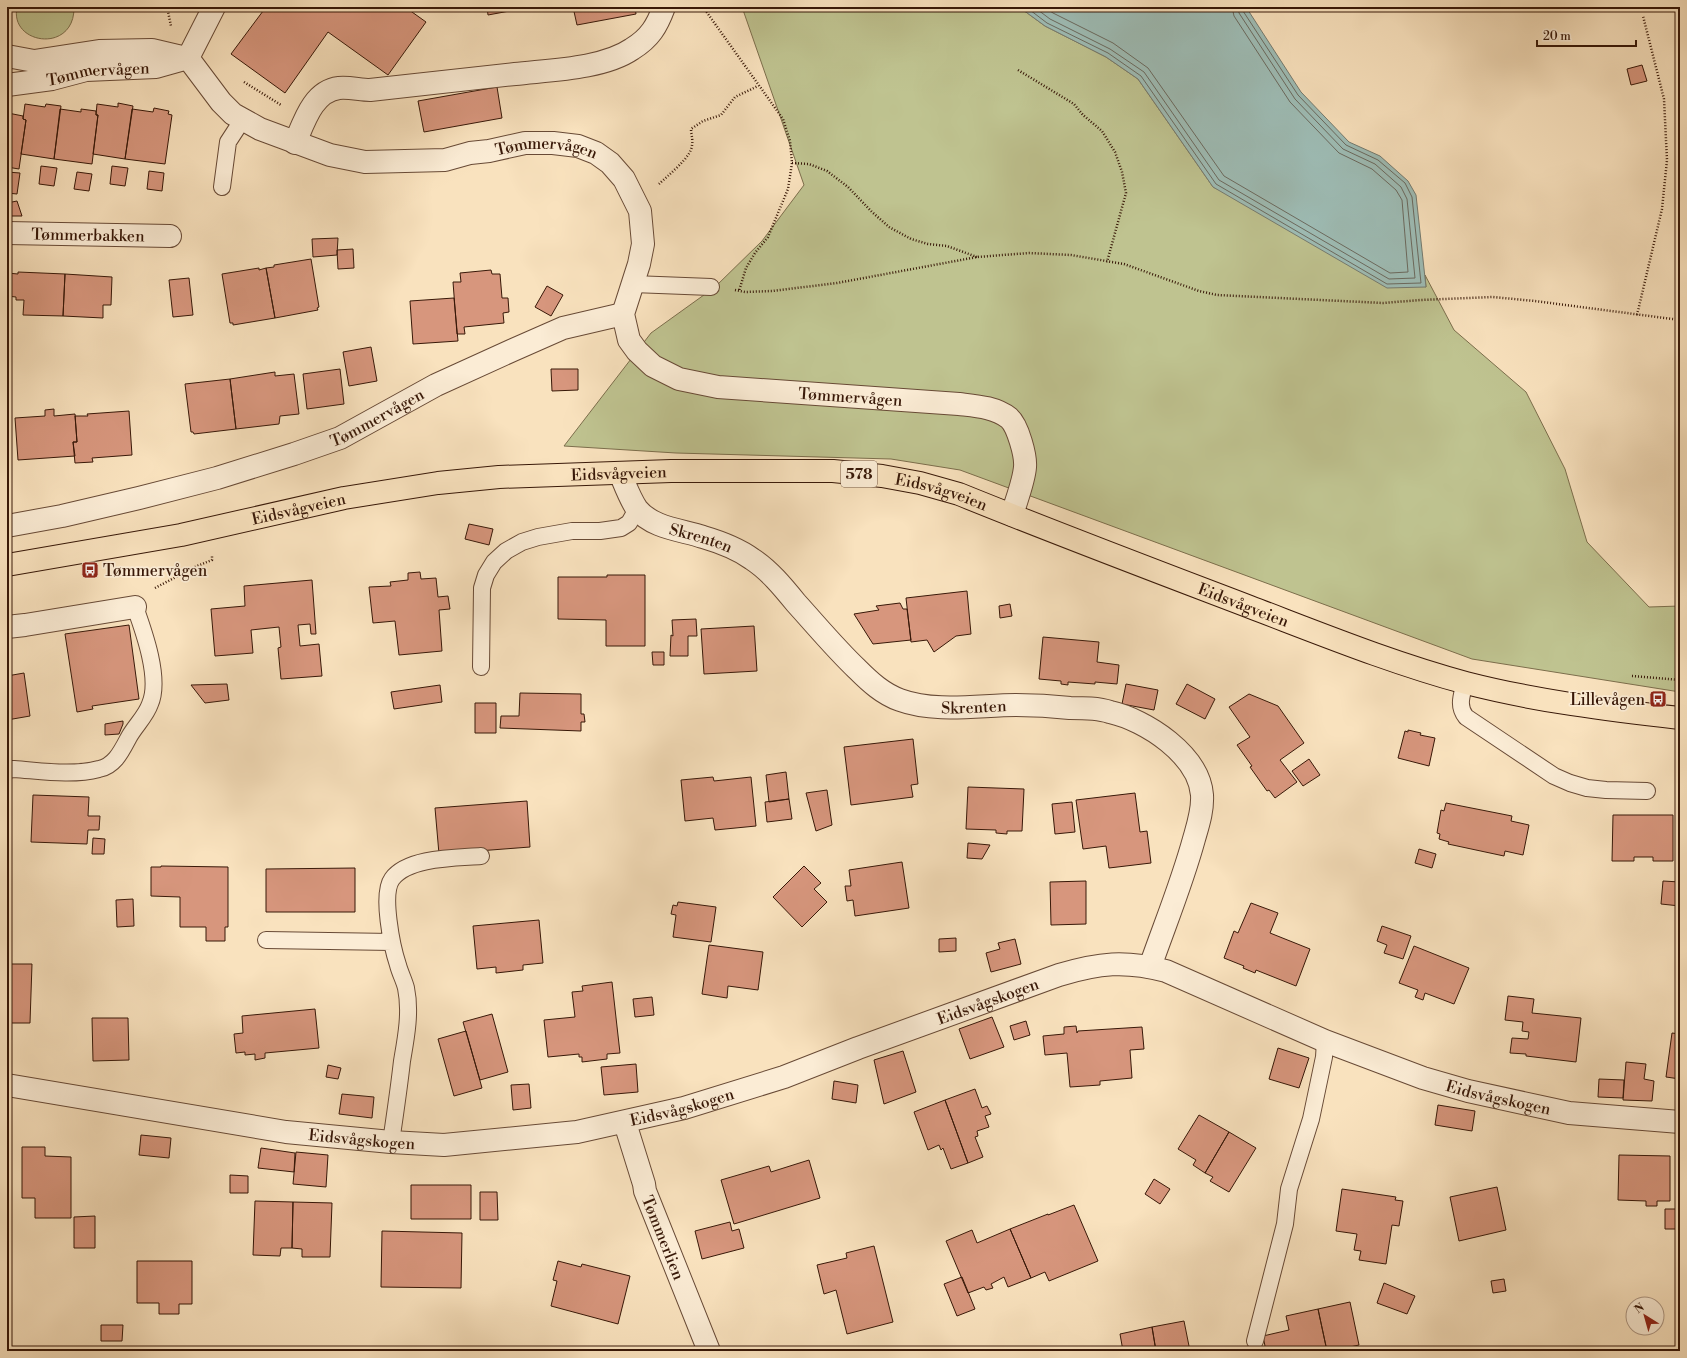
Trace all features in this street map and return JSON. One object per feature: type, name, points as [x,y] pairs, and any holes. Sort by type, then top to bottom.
[{"type":"main road","name":"Eidsvågveien","points":[[7,565],[181,535],[344,498],[438,483],[506,476],[751,470],[826,471],[882,476],[920,483],[959,494],[1349,645],[1420,669],[1464,682],[1529,698],[1608,710],[1680,718]]},
{"type":"street","points":[[188,58],[214,7]]},
{"type":"street","points":[[295,143],[310,110],[322,94],[328,90],[355,88],[370,90],[577,67],[614,58],[632,50],[645,39],[656,27],[664,7]]},
{"type":"street","name":"Tømmervågen","points":[[7,56],[34,61],[99,50],[152,50],[188,58],[220,102],[233,114],[260,129],[295,143],[330,155],[365,162],[444,160],[470,153],[489,151],[525,143],[553,143],[578,146],[596,154],[610,163],[624,179],[640,211],[644,244],[640,264],[623,314],[629,340],[637,352],[653,366],[679,379],[718,387],[959,404],[995,410],[1010,418],[1016,427],[1021,441],[1026,467],[1012,515]]},
{"type":"street","name":"Tømmervågen","points":[[7,85],[52,79],[86,70],[156,67],[188,58]]},
{"type":"street","name":"Tømmerbakken","points":[[7,233],[170,236]]},
{"type":"street","name":"Tømmervågen","points":[[7,526],[62,516],[218,478],[294,454],[340,438],[436,385],[563,328],[623,314]]},
{"type":"street","name":"Skrenten","points":[[620,473],[637,509],[644,516],[658,524],[705,537],[732,547],[752,559],[773,576],[842,654],[868,680],[885,693],[899,700],[916,705],[938,707],[1019,705],[1093,709],[1110,712],[1128,718],[1168,741],[1192,767],[1198,780],[1202,795],[1201,814],[1187,865],[1150,966]]},
{"type":"street","points":[[7,627],[135,607]]},
{"type":"street","name":"Eidsvågskogen","points":[[7,1085],[286,1132],[391,1142],[444,1145],[577,1132],[625,1123],[684,1108],[784,1077],[858,1048],[1059,975],[1106,964],[1126,964],[1150,966],[1166,971],[1324,1041],[1424,1078],[1468,1091],[1569,1113],[1680,1122]]},
{"type":"street","name":"Tømmerlien","points":[[625,1123],[644,1184],[644,1191],[709,1351]]},
{"type":"lane","points":[[222,187],[228,142],[243,119]]},
{"type":"lane","points":[[633,284],[711,287]]},
{"type":"lane","points":[[481,667],[482,588],[486,575],[494,562],[506,551],[522,542],[572,531],[600,531],[621,528],[629,523],[637,509]]},
{"type":"lane","points":[[7,770],[14,769],[68,772],[99,769],[109,765],[119,756],[130,734],[150,706],[153,695],[154,682],[146,638],[135,607]]},
{"type":"lane","points":[[1464,682],[1460,706],[1466,717],[1554,776],[1587,788],[1647,791]]},
{"type":"lane","points":[[391,1142],[406,1039],[408,1009],[406,988],[392,942],[387,898],[388,887],[392,878],[414,865],[429,861],[481,856]]},
{"type":"lane","points":[[266,940],[392,942]]},
{"type":"lane","points":[[1255,1341],[1285,1224],[1289,1189],[1310,1119],[1324,1057],[1324,1041]]},
{"type":"path","points":[[105,7],[114,10],[130,10],[143,7]]},
{"type":"path","points":[[703,7],[783,119],[790,142],[792,163],[788,189],[784,201],[768,237],[755,253],[746,268],[739,291]]},
{"type":"path","points":[[1637,314],[1662,209],[1667,160],[1664,99],[1643,16]]},
{"type":"path","points":[[1018,70],[1074,104],[1083,115],[1102,131],[1115,152],[1122,172],[1126,193],[1107,262]]},
{"type":"path","points":[[243,82],[306,119]]},
{"type":"path","points":[[635,199],[659,184],[682,162],[691,150],[691,129],[695,125],[721,115],[735,97],[758,86]]},
{"type":"path","points":[[792,163],[809,164],[827,171],[848,187],[889,227],[911,239],[928,244],[947,246],[977,257]]},
{"type":"path","points":[[711,287],[745,292],[772,290],[837,283],[977,257],[1029,254],[1071,255],[1124,264],[1199,291],[1217,295],[1383,303],[1493,297],[1536,301],[1680,320]]},
{"type":"path","points":[[135,607],[156,587],[212,560],[212,553]]},
{"type":"path","points":[[1632,676],[1680,680]]},
{"type":"green space","points":[[17,7],[74,7],[72,22],[64,32],[54,38],[43,39],[32,36],[23,30],[17,20]]},
{"type":"green space","points":[[742,7],[1019,7],[1045,26],[1106,57],[1138,79],[1213,187],[1426,287],[1425,275],[1454,330],[1526,392],[1565,469],[1587,542],[1649,607],[1680,606],[1680,692],[1472,659],[960,470],[891,459],[676,453],[564,446],[651,333],[715,287],[762,241],[804,185]]},
{"type":"water","points":[[1019,7],[1246,7],[1301,92],[1349,142],[1380,156],[1408,181],[1416,195],[1426,287],[1387,288],[1213,187],[1138,79],[1106,57],[1045,26]]},
{"type":"building","points":[[266,7],[405,7],[426,22],[388,75],[328,32],[285,93],[231,54]]},
{"type":"building","points":[[487,7],[531,7],[488,15]]},
{"type":"building","points":[[573,7],[635,7],[636,14],[577,25]]},
{"type":"building","points":[[1642,65],[1647,81],[1631,85],[1627,69]]},
{"type":"building","points":[[497,87],[502,118],[424,132],[418,101]]},
{"type":"building","points":[[118,103],[133,106],[125,159],[93,154],[98,115],[96,115],[97,104],[118,107]]},
{"type":"building","points":[[25,104],[45,107],[46,104],[61,106],[54,159],[21,154],[26,120],[23,119]]},
{"type":"building","points":[[154,108],[169,111],[168,114],[172,115],[165,164],[125,159],[132,109],[153,112]]},
{"type":"building","points":[[60,109],[81,112],[81,109],[96,111],[96,115],[98,115],[92,164],[54,159]]},
{"type":"building","points":[[8,113],[23,116],[23,119],[26,120],[19,169],[7,167]]},
{"type":"building","points":[[41,166],[57,168],[54,186],[39,184]]},
{"type":"building","points":[[112,166],[128,168],[125,186],[110,184]]},
{"type":"building","points":[[149,171],[164,173],[162,191],[147,189]]},
{"type":"building","points":[[7,172],[20,173],[17,194],[7,193]]},
{"type":"building","points":[[77,172],[92,174],[89,191],[74,189]]},
{"type":"building","points":[[17,201],[22,216],[7,216],[7,203]]},
{"type":"building","points":[[338,238],[337,255],[313,257],[312,239]]},
{"type":"building","points":[[353,249],[354,268],[338,269],[337,250]]},
{"type":"building","points":[[311,259],[319,307],[317,308],[318,310],[275,318],[266,268],[274,267],[274,265]]},
{"type":"building","points":[[259,268],[259,270],[266,268],[275,318],[233,325],[233,323],[230,323],[222,274]]},
{"type":"building","points":[[491,270],[492,274],[500,274],[502,298],[508,298],[509,312],[503,313],[504,323],[464,327],[465,334],[457,334],[453,282],[461,282],[460,273]]},
{"type":"building","points":[[18,272],[65,274],[63,316],[23,315],[24,300],[16,300],[16,297],[7,296],[7,273],[18,274]]},
{"type":"building","points":[[65,274],[112,277],[111,305],[103,305],[103,318],[63,316]]},
{"type":"building","points":[[189,278],[193,315],[173,317],[169,280]]},
{"type":"building","points":[[547,286],[563,295],[551,316],[535,307]]},
{"type":"building","points":[[454,298],[458,341],[413,344],[410,301]]},
{"type":"building","points":[[371,347],[377,381],[349,386],[343,352]]},
{"type":"building","points":[[340,369],[344,404],[307,409],[303,374]]},
{"type":"building","points":[[551,369],[578,369],[578,390],[552,391]]},
{"type":"building","points":[[275,372],[275,376],[294,374],[299,414],[280,416],[279,424],[236,429],[230,379]]},
{"type":"building","points":[[230,379],[236,429],[194,434],[191,432],[185,384]]},
{"type":"building","points":[[54,409],[54,416],[75,414],[77,442],[73,442],[75,456],[18,460],[15,418],[45,416],[45,410]]},
{"type":"building","points":[[129,411],[132,455],[92,458],[93,462],[75,463],[73,442],[77,442],[75,416]]},
{"type":"building","points":[[469,524],[493,529],[489,545],[465,539]]},
{"type":"building","points":[[420,572],[421,579],[436,578],[438,597],[448,596],[450,609],[439,610],[442,651],[399,655],[395,621],[373,623],[369,587],[391,586],[390,582],[408,580],[408,573]]},
{"type":"building","points":[[607,575],[645,575],[645,646],[606,646],[606,620],[558,619],[558,577],[607,577]]},
{"type":"building","points":[[312,580],[316,634],[311,634],[310,624],[298,625],[300,646],[319,644],[322,676],[281,679],[278,648],[281,647],[279,627],[251,630],[253,653],[215,656],[211,609],[245,606],[244,586]]},
{"type":"building","points":[[967,591],[971,634],[956,636],[934,652],[927,640],[911,642],[906,598]]},
{"type":"building","points":[[900,603],[903,609],[907,609],[911,640],[873,644],[854,614],[879,610],[876,606]]},
{"type":"building","points":[[1010,604],[1012,616],[1000,618],[999,606]]},
{"type":"building","points":[[696,619],[697,636],[688,636],[688,656],[670,656],[671,635],[673,636],[672,620]]},
{"type":"building","points":[[129,625],[139,699],[92,706],[93,709],[77,712],[65,634]]},
{"type":"building","points":[[754,626],[757,671],[704,674],[701,629]]},
{"type":"building","points":[[1043,637],[1099,642],[1097,662],[1119,665],[1117,684],[1068,682],[1068,685],[1061,684],[1061,681],[1039,679]]},
{"type":"building","points":[[652,652],[664,652],[664,665],[653,665]]},
{"type":"building","points":[[24,673],[30,716],[7,720],[7,676]]},
{"type":"building","points":[[227,684],[229,700],[205,703],[191,685]]},
{"type":"building","points":[[1126,684],[1158,690],[1154,710],[1122,704]]},
{"type":"building","points":[[1187,684],[1215,699],[1205,719],[1176,704]]},
{"type":"building","points":[[440,685],[442,702],[394,709],[391,692]]},
{"type":"building","points":[[520,693],[581,694],[581,714],[584,714],[585,722],[581,722],[581,731],[500,728],[501,716],[519,716]]},
{"type":"building","points":[[1249,694],[1278,706],[1304,743],[1280,760],[1297,782],[1275,798],[1269,790],[1267,791],[1237,745],[1250,737],[1229,707]]},
{"type":"building","points":[[475,703],[496,703],[496,733],[475,733]]},
{"type":"building","points":[[123,721],[119,734],[105,735],[105,724]]},
{"type":"building","points":[[1408,730],[1421,733],[1420,735],[1435,738],[1429,766],[1398,758],[1405,731],[1408,732]]},
{"type":"building","points":[[913,739],[918,784],[911,785],[913,797],[851,805],[844,747]]},
{"type":"building","points":[[1309,759],[1320,775],[1303,786],[1292,771]]},
{"type":"building","points":[[786,772],[789,799],[769,802],[766,775]]},
{"type":"building","points":[[713,777],[714,781],[751,777],[756,826],[715,830],[713,818],[685,821],[681,780]]},
{"type":"building","points":[[968,787],[1024,789],[1022,831],[1007,831],[1007,834],[996,833],[996,830],[966,829]]},
{"type":"building","points":[[827,790],[832,825],[816,831],[806,793]]},
{"type":"building","points":[[1135,793],[1140,832],[1147,831],[1151,863],[1109,868],[1106,846],[1083,849],[1076,800]]},
{"type":"building","points":[[33,795],[89,797],[88,816],[100,816],[99,830],[88,830],[87,844],[31,842]]},
{"type":"building","points":[[789,799],[792,819],[767,822],[765,802]]},
{"type":"building","points":[[527,801],[530,847],[439,854],[435,808]]},
{"type":"building","points":[[1072,802],[1075,832],[1055,834],[1052,804]]},
{"type":"building","points":[[1446,803],[1512,816],[1511,821],[1529,825],[1523,855],[1505,851],[1504,856],[1448,844],[1449,842],[1439,839],[1440,834],[1437,833],[1441,810],[1444,811]]},
{"type":"building","points":[[1613,815],[1673,815],[1673,861],[1653,861],[1653,857],[1634,857],[1634,861],[1612,861]]},
{"type":"building","points":[[93,838],[105,839],[104,854],[92,854]]},
{"type":"building","points":[[968,843],[990,845],[982,859],[967,858]]},
{"type":"building","points":[[1419,849],[1436,854],[1432,868],[1415,863]]},
{"type":"building","points":[[902,862],[909,908],[855,916],[853,900],[847,901],[845,886],[851,886],[849,870]]},
{"type":"building","points":[[804,866],[821,883],[814,889],[827,902],[802,927],[773,897]]},
{"type":"building","points":[[151,867],[228,867],[228,927],[225,927],[225,941],[206,941],[206,927],[180,927],[180,897],[151,896]]},
{"type":"building","points":[[355,868],[355,912],[266,912],[266,869]]},
{"type":"building","points":[[1086,881],[1086,924],[1051,925],[1050,882]]},
{"type":"building","points":[[1663,881],[1680,882],[1680,906],[1661,904]]},
{"type":"building","points":[[133,899],[134,926],[117,927],[116,900]]},
{"type":"building","points":[[678,902],[716,907],[711,942],[673,937],[676,915],[671,914],[673,905],[677,906]]},
{"type":"building","points":[[1251,903],[1278,913],[1270,933],[1310,949],[1296,986],[1256,970],[1255,973],[1243,968],[1244,966],[1224,958],[1234,931],[1238,933]]},
{"type":"building","points":[[539,920],[543,963],[523,965],[523,970],[496,973],[496,967],[477,969],[473,926]]},
{"type":"building","points":[[1382,926],[1411,936],[1403,959],[1384,953],[1387,945],[1377,941]]},
{"type":"building","points":[[956,938],[956,951],[939,952],[939,939]]},
{"type":"building","points":[[1015,939],[1021,964],[991,972],[986,953],[1000,949],[998,943]]},
{"type":"building","points":[[709,945],[763,952],[758,990],[728,986],[727,998],[702,994]]},
{"type":"building","points":[[1414,946],[1469,968],[1454,1004],[1425,993],[1423,1000],[1415,997],[1418,990],[1399,983]]},
{"type":"building","points":[[7,964],[32,964],[30,1023],[7,1023]]},
{"type":"building","points":[[612,982],[620,1053],[607,1054],[607,1059],[582,1062],[582,1057],[579,1057],[579,1054],[548,1057],[544,1020],[575,1017],[572,992],[583,991],[582,986]]},
{"type":"building","points":[[1508,996],[1534,999],[1532,1013],[1581,1018],[1576,1062],[1510,1053],[1512,1038],[1528,1039],[1529,1032],[1522,1031],[1523,1022],[1505,1020]]},
{"type":"building","points":[[652,997],[654,1015],[635,1017],[633,999]]},
{"type":"building","points":[[315,1009],[319,1048],[265,1053],[265,1058],[255,1060],[255,1054],[245,1055],[245,1052],[236,1053],[234,1034],[243,1033],[242,1016]]},
{"type":"building","points":[[492,1014],[508,1072],[480,1080],[463,1022]]},
{"type":"building","points":[[992,1017],[1004,1047],[970,1059],[959,1029]]},
{"type":"building","points":[[92,1018],[128,1018],[129,1060],[93,1061]]},
{"type":"building","points":[[1026,1021],[1030,1035],[1014,1040],[1010,1026]]},
{"type":"building","points":[[1076,1026],[1077,1033],[1078,1031],[1142,1027],[1144,1049],[1130,1050],[1132,1078],[1100,1081],[1100,1085],[1070,1087],[1067,1053],[1045,1055],[1043,1036],[1064,1034],[1064,1027]]},
{"type":"building","points":[[466,1031],[482,1088],[454,1096],[438,1039]]},
{"type":"building","points":[[1672,1033],[1680,1034],[1680,1079],[1666,1077]]},
{"type":"building","points":[[1278,1048],[1309,1058],[1299,1088],[1269,1079]]},
{"type":"building","points":[[903,1051],[916,1092],[884,1104],[874,1060]]},
{"type":"building","points":[[1626,1062],[1646,1064],[1644,1079],[1654,1081],[1652,1101],[1623,1100]]},
{"type":"building","points":[[636,1064],[638,1092],[604,1095],[601,1067]]},
{"type":"building","points":[[328,1065],[341,1068],[338,1079],[326,1077]]},
{"type":"building","points":[[1599,1079],[1624,1080],[1623,1098],[1598,1097]]},
{"type":"building","points":[[834,1081],[858,1085],[856,1103],[832,1099]]},
{"type":"building","points":[[529,1084],[531,1108],[513,1110],[511,1085]]},
{"type":"building","points":[[975,1089],[982,1108],[987,1106],[991,1114],[985,1116],[989,1127],[977,1131],[978,1136],[975,1137],[983,1157],[968,1163],[945,1100]]},
{"type":"building","points":[[342,1094],[374,1097],[372,1118],[339,1114]]},
{"type":"building","points":[[945,1100],[968,1163],[951,1169],[943,1148],[941,1150],[939,1145],[928,1150],[914,1112]]},
{"type":"building","points":[[1438,1105],[1475,1111],[1472,1131],[1435,1125]]},
{"type":"building","points":[[1199,1115],[1229,1132],[1205,1173],[1193,1165],[1196,1160],[1178,1149]]},
{"type":"building","points":[[1229,1132],[1256,1148],[1229,1192],[1210,1181],[1213,1177],[1205,1173]]},
{"type":"building","points":[[141,1135],[171,1138],[169,1158],[139,1155]]},
{"type":"building","points":[[22,1147],[45,1147],[45,1156],[71,1157],[71,1218],[35,1218],[35,1198],[22,1198]]},
{"type":"building","points":[[261,1148],[295,1153],[294,1172],[258,1168]]},
{"type":"building","points":[[296,1152],[328,1155],[326,1187],[293,1184]]},
{"type":"building","points":[[1619,1155],[1670,1156],[1670,1201],[1657,1201],[1657,1206],[1646,1206],[1646,1201],[1618,1200]]},
{"type":"building","points":[[809,1160],[820,1198],[734,1224],[721,1180],[769,1166],[771,1172]]},
{"type":"building","points":[[230,1175],[248,1176],[248,1193],[230,1193]]},
{"type":"building","points":[[1154,1179],[1170,1189],[1160,1204],[1145,1194]]},
{"type":"building","points":[[411,1185],[471,1185],[471,1219],[411,1219]]},
{"type":"building","points":[[1497,1187],[1506,1230],[1459,1241],[1450,1197]]},
{"type":"building","points":[[1342,1189],[1396,1197],[1395,1200],[1403,1201],[1399,1226],[1392,1225],[1386,1264],[1359,1260],[1361,1251],[1354,1250],[1357,1234],[1336,1231]]},
{"type":"building","points":[[480,1192],[497,1192],[498,1220],[480,1220]]},
{"type":"building","points":[[255,1201],[293,1202],[292,1248],[281,1248],[280,1256],[253,1255]]},
{"type":"building","points":[[293,1202],[332,1203],[330,1257],[302,1257],[302,1249],[292,1248]]},
{"type":"building","points":[[1074,1205],[1098,1261],[1049,1281],[1045,1272],[1031,1278],[1010,1229]]},
{"type":"building","points":[[1665,1209],[1677,1209],[1677,1212],[1680,1212],[1680,1226],[1677,1226],[1677,1229],[1665,1229]]},
{"type":"building","points":[[95,1216],[95,1248],[74,1248],[74,1217]]},
{"type":"building","points":[[730,1222],[732,1231],[739,1229],[744,1248],[702,1259],[695,1231]]},
{"type":"building","points":[[1010,1229],[1031,1278],[1008,1287],[1004,1277],[991,1284],[993,1288],[986,1290],[984,1287],[968,1293],[946,1241],[972,1230],[977,1243]]},
{"type":"building","points":[[382,1231],[462,1233],[461,1288],[381,1287]]},
{"type":"building","points":[[874,1246],[893,1322],[847,1334],[836,1290],[824,1294],[817,1265],[847,1258],[846,1253]]},
{"type":"building","points":[[137,1261],[192,1261],[192,1304],[179,1304],[179,1314],[159,1314],[159,1303],[137,1303]]},
{"type":"building","points":[[558,1261],[581,1267],[582,1264],[630,1276],[618,1324],[551,1306],[557,1281],[553,1280]]},
{"type":"building","points":[[962,1277],[975,1309],[957,1316],[944,1284]]},
{"type":"building","points":[[1504,1279],[1506,1291],[1493,1293],[1491,1281]]},
{"type":"building","points":[[1384,1283],[1415,1296],[1407,1314],[1377,1303]]},
{"type":"building","points":[[1350,1302],[1359,1345],[1341,1349],[1342,1351],[1327,1351],[1318,1309]]},
{"type":"building","points":[[1318,1309],[1327,1351],[1266,1351],[1263,1336],[1289,1330],[1286,1316]]},
{"type":"building","points":[[1184,1321],[1190,1351],[1156,1351],[1152,1327]]},
{"type":"building","points":[[101,1325],[123,1325],[122,1341],[101,1341]]},
{"type":"building","points":[[1152,1327],[1156,1351],[1123,1351],[1120,1334]]},
{"type":"place","name":"Tømmervågen","points":[[90,570]]},
{"type":"place","name":"Lillevågen","points":[[1658,699]]}]
